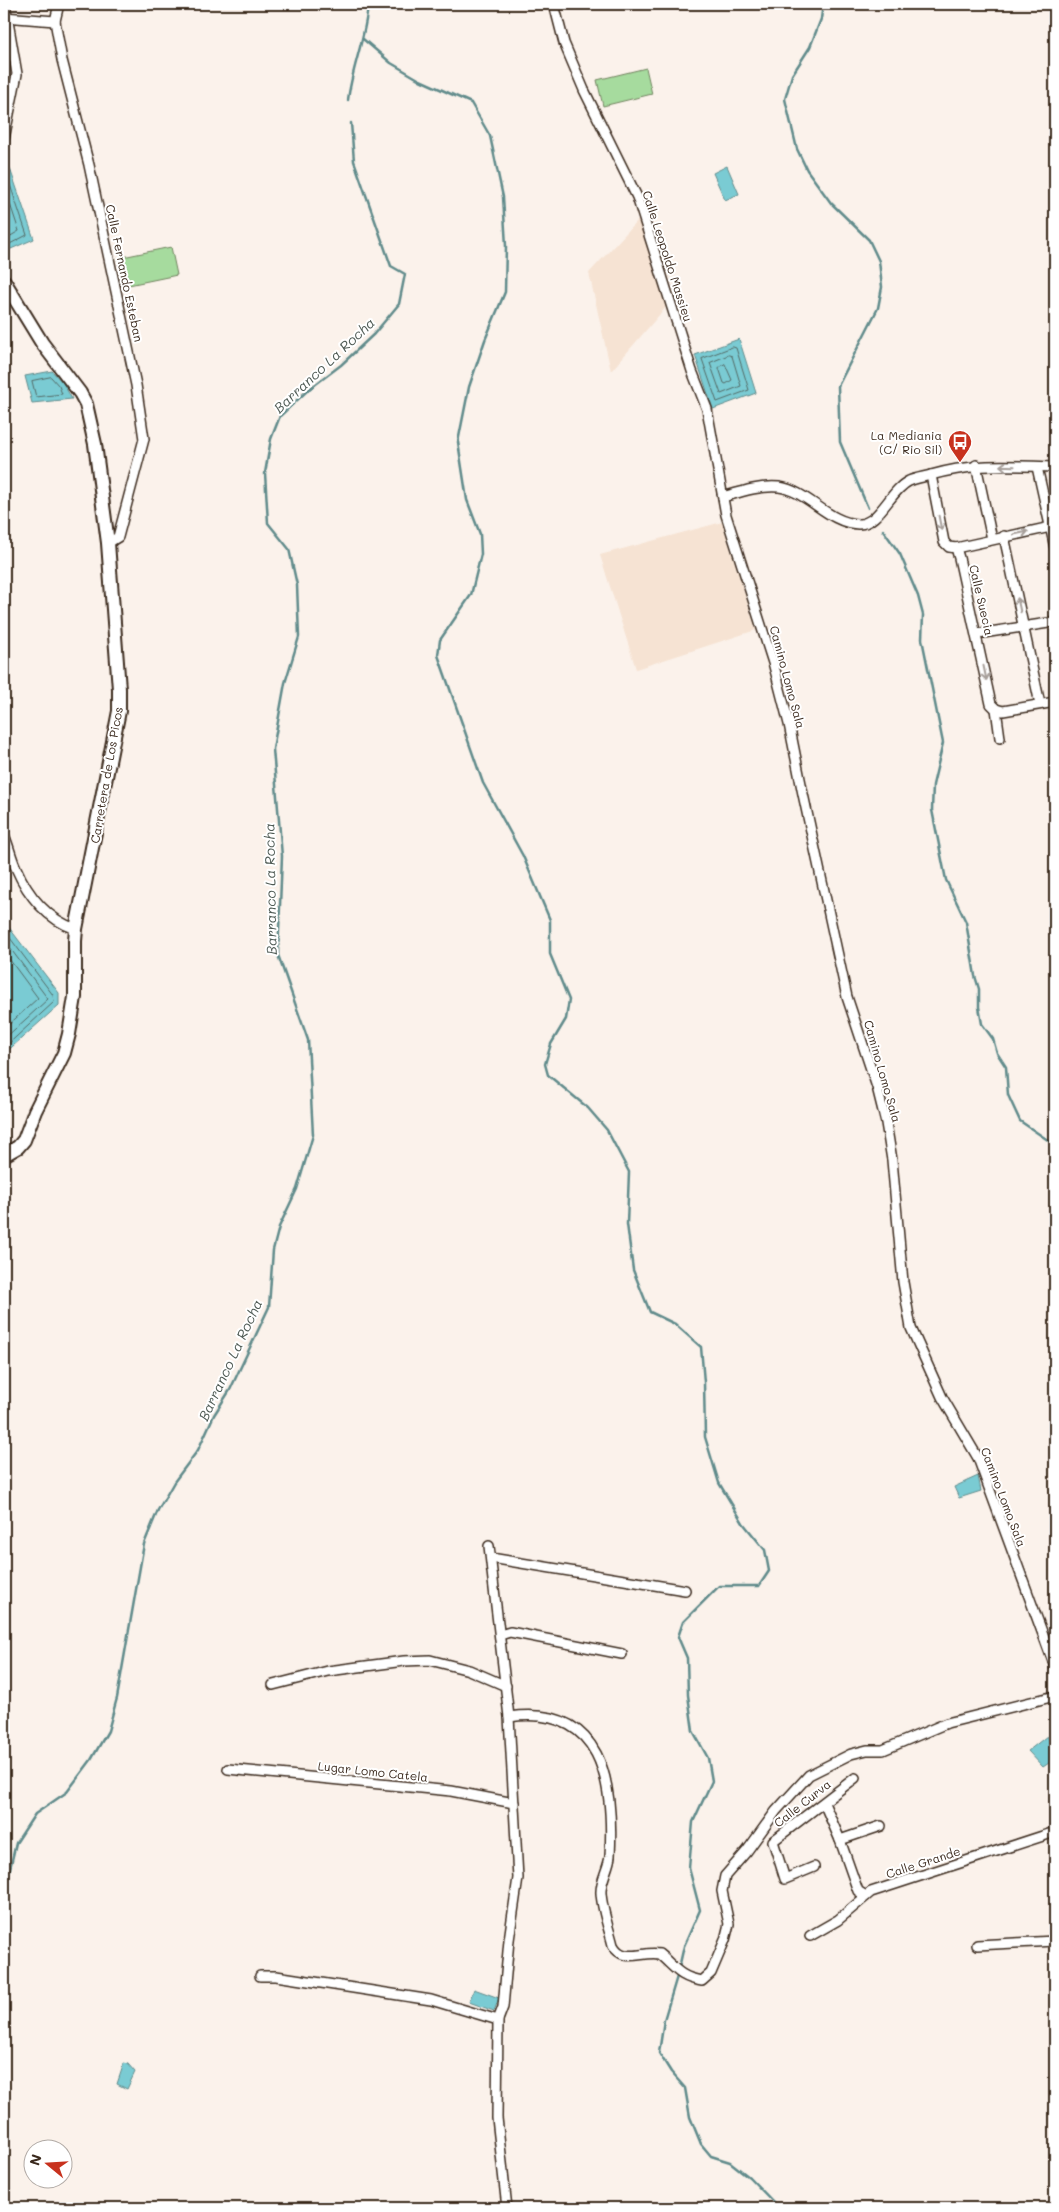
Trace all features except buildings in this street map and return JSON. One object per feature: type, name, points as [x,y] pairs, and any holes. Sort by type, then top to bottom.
[{"type":"main road","name":"Carretera de Los Picos","points":[[4,281],[42,343],[80,393],[86,404],[95,444],[108,542],[119,689],[119,711],[76,929],[73,1018],[64,1053],[35,1111],[24,1140],[18,1147],[4,1155]]},
{"type":"street","points":[[4,139],[17,74],[5,4]]},
{"type":"street","name":"Calle Fernando Esteban","points":[[59,4],[55,20],[62,60],[89,165],[136,384],[144,439],[118,537],[108,542]]},
{"type":"street","name":"Calle Leopoldo Massieu","points":[[554,4],[564,43],[584,90],[637,196],[692,372],[707,409],[723,496]]},
{"type":"street","points":[[6,17],[55,20]]},
{"type":"street","points":[[723,496],[753,490],[779,488],[796,494],[832,515],[858,524],[870,520],[897,489],[908,481],[976,465],[1055,468]]},
{"type":"street","points":[[976,465],[992,539]]},
{"type":"street","points":[[1037,467],[1053,526],[1055,548]]},
{"type":"street","name":"Calle Suecia","points":[[931,475],[944,542],[950,547],[956,548],[977,634],[991,704],[996,709],[1000,738]]},
{"type":"street","name":"Camino Lomo Sala","points":[[723,496],[726,515],[779,686],[848,997],[877,1087],[886,1124],[892,1160],[903,1282],[911,1328],[942,1397],[978,1458],[1055,1667]]},
{"type":"street","points":[[956,548],[1053,526]]},
{"type":"street","points":[[1004,536],[1040,704]]},
{"type":"street","points":[[977,634],[1055,622]]},
{"type":"street","points":[[996,709],[1003,711],[1055,702]]},
{"type":"street","points":[[4,836],[25,886],[42,909],[60,924],[76,929]]},
{"type":"street","points":[[489,1546],[509,1717],[518,1878],[509,1940],[503,2007],[498,2020],[497,2118],[507,2208]]},
{"type":"street","points":[[491,1558],[684,1590]]},
{"type":"street","points":[[500,1635],[510,1632],[622,1654]]},
{"type":"street","points":[[273,1685],[328,1671],[404,1661],[430,1660],[451,1664],[506,1686]]},
{"type":"street","points":[[509,1717],[530,1714],[554,1718],[569,1724],[586,1738],[598,1757],[608,1783],[610,1830],[610,1859],[601,1892],[616,1951],[627,1956],[658,1954],[678,1973],[691,1979],[702,1981],[712,1973],[729,1924],[722,1891],[725,1876],[747,1851],[776,1811],[809,1775],[851,1754],[867,1750],[882,1750],[947,1723],[1055,1696]]},
{"type":"street","name":"Lugar Lomo Catela","points":[[228,1769],[451,1791],[514,1803]]},
{"type":"street","name":"Calle Curva","points":[[814,1867],[786,1879],[773,1841],[855,1778]]},
{"type":"street","points":[[824,1803],[840,1840],[858,1891],[866,1896]]},
{"type":"street","points":[[840,1840],[881,1826]]},
{"type":"street","name":"Calle Grande","points":[[810,1936],[838,1920],[871,1892],[1055,1832]]},
{"type":"street","points":[[977,1945],[1055,1941]]},
{"type":"street","points":[[260,1976],[276,1976],[431,2000],[498,2020]]},
{"type":"shaded area","points":[[639,219],[667,306],[611,371],[589,273]]},
{"type":"shaded area","points":[[722,522],[756,630],[636,669],[600,555]]},
{"type":"green space","points":[[646,68],[652,94],[603,106],[597,80]]},
{"type":"green space","points":[[171,247],[177,275],[124,286],[118,258]]},
{"type":"water","points":[[4,155],[34,239],[4,252]]},
{"type":"water","points":[[727,166],[739,194],[725,200],[713,173]]},
{"type":"water","points":[[739,339],[756,393],[713,409],[695,355]]},
{"type":"water","points":[[52,371],[63,383],[72,399],[32,403],[25,376]]},
{"type":"water","points":[[4,921],[59,993],[59,1005],[4,1054]]},
{"type":"water","points":[[978,1476],[981,1491],[959,1498],[954,1487]]},
{"type":"water","points":[[1047,1736],[1055,1747],[1055,1759],[1043,1767],[1028,1751]]},
{"type":"water","points":[[474,1989],[499,1998],[494,2011],[469,2002]]},
{"type":"water","points":[[124,2063],[128,2064],[135,2072],[127,2089],[117,2084]]},
{"type":"waterway","name":"Barranco La Rocha","points":[[348,100],[365,28],[368,4]]},
{"type":"waterway","points":[[823,4],[821,19],[810,47],[792,75],[785,99],[797,149],[807,170],[831,203],[869,240],[879,261],[882,287],[878,308],[838,386],[840,442],[868,508]]},
{"type":"waterway","points":[[363,39],[391,63],[420,80],[471,103],[490,136],[503,197],[506,246],[505,292],[485,340],[469,387],[458,442],[467,500],[480,534],[481,554],[471,595],[440,640],[438,655],[483,783],[523,856],[550,920],[550,954],[569,1000],[566,1019],[551,1044],[545,1064],[548,1075],[588,1108],[607,1130],[629,1172],[627,1224],[633,1270],[650,1312],[675,1324],[701,1347],[705,1437],[719,1483],[743,1523],[765,1550],[769,1571],[759,1586],[719,1586],[683,1622],[678,1637],[687,1658],[688,1695],[693,1731],[708,1758],[712,1781],[693,1822],[689,1868],[700,1910],[684,1946],[679,1968]]},
{"type":"waterway","name":"Barranco La Rocha","points":[[4,1894],[16,1843],[35,1814],[67,1792],[91,1760],[108,1731],[117,1698],[144,1544],[158,1510],[174,1482],[198,1450],[214,1415],[230,1390],[269,1307],[273,1250],[279,1227],[297,1189],[313,1135],[308,1040],[278,955],[282,856],[273,749],[285,683],[299,637],[297,585],[289,549],[268,523],[265,473],[271,439],[280,416],[308,390],[341,365],[374,334],[399,304],[405,274],[391,266],[354,161],[351,123]]},
{"type":"waterway","points":[[883,530],[900,554],[918,596],[923,615],[922,639],[943,743],[933,785],[932,810],[946,880],[966,922],[979,989],[979,1007],[982,1024],[993,1039],[997,1053],[1006,1067],[1008,1095],[1020,1121],[1055,1145]]},
{"type":"waterway","points":[[678,1973],[664,2020],[659,2053],[671,2072],[685,2088],[690,2117],[701,2144],[711,2156],[730,2162],[749,2177],[779,2208]]},
{"type":"place","name":"La Mediania (C/ Rio Sil)","points":[[960,463]]}]
